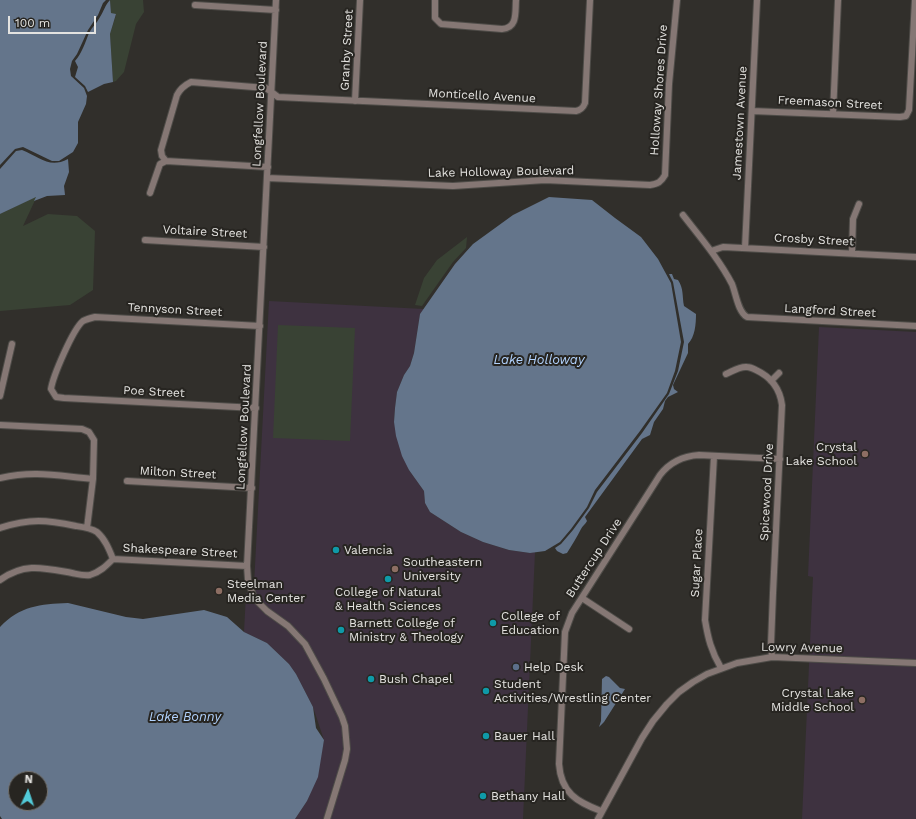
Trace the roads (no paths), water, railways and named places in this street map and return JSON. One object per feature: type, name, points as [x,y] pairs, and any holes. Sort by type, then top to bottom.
[{"type":"street","name":"Longfellow Boulevard","points":[[276,0],[247,566],[250,591],[254,598],[267,611],[288,626],[305,644],[344,721],[347,749],[327,819]]},
{"type":"street","name":"Granby Street","points":[[355,101],[360,0]]},
{"type":"street","points":[[435,0],[435,18],[441,24],[502,29],[512,25],[515,21],[516,0]]},
{"type":"street","name":"Monticello Avenue","points":[[166,161],[162,156],[161,150],[177,95],[186,84],[191,82],[266,88],[278,97],[580,110],[583,108],[585,103],[590,0]]},
{"type":"street","name":"Holloway Shores Drive","points":[[662,180],[665,175],[666,166],[669,84],[676,0]]},
{"type":"street","name":"Jamestown Avenue","points":[[745,248],[758,0]]},
{"type":"street","points":[[833,114],[838,0]]},
{"type":"street","name":"Freemason Street","points":[[752,110],[900,117],[906,116],[909,110],[916,0]]},
{"type":"street","points":[[195,4],[276,10]]},
{"type":"street","points":[[150,194],[160,164],[166,161],[268,168]]},
{"type":"street","name":"Lake Holloway Boulevard","points":[[267,178],[453,186],[546,180],[650,185],[657,184],[662,180]]},
{"type":"street","points":[[852,253],[853,219],[858,204]]},
{"type":"street","points":[[683,215],[711,251]]},
{"type":"street","name":"Voltaire Street","points":[[145,240],[264,247]]},
{"type":"street","name":"Crosby Street","points":[[711,251],[723,247],[916,257]]},
{"type":"street","name":"Langford Street","points":[[711,251],[730,280],[743,315],[753,318],[916,326]]},
{"type":"street","name":"Tennyson Street","points":[[52,393],[52,385],[71,340],[79,325],[89,318],[95,317],[260,326]]},
{"type":"street","points":[[0,396],[12,344]]},
{"type":"street","name":"Spicewood Drive","points":[[726,374],[741,367],[748,367],[760,372],[771,381],[778,390],[782,405],[771,644],[772,657]]},
{"type":"street","points":[[771,381],[779,373]]},
{"type":"street","name":"Poe Street","points":[[52,393],[56,397],[64,398],[256,408]]},
{"type":"street","points":[[0,425],[82,429],[89,432],[94,440],[93,479],[87,528]]},
{"type":"street","name":"Buttercup Drive","points":[[602,811],[577,800],[568,792],[562,783],[559,772],[565,632],[572,613],[665,469],[680,459],[690,456],[780,459]]},
{"type":"street","name":"Sugar Place","points":[[714,456],[705,620],[709,642],[714,656],[722,668]]},
{"type":"street","points":[[0,478],[31,473],[93,479]]},
{"type":"street","name":"Milton Street","points":[[127,481],[252,488]]},
{"type":"street","name":"Shakespeare Street","points":[[0,528],[15,523],[45,520],[87,528],[96,532],[101,537],[106,544],[112,559]]},
{"type":"street","name":"Shakespeare Street","points":[[0,580],[20,570],[42,567],[88,575],[101,570],[112,559],[247,566]]},
{"type":"street","points":[[582,598],[629,629]]},
{"type":"street","name":"Lowry Avenue","points":[[598,819],[652,721],[666,704],[693,682],[722,668],[750,660],[772,657],[916,663]]},
{"type":"water","points":[[0,0],[106,0],[72,61],[70,69],[71,76],[84,88],[87,96],[86,104],[78,122],[78,143],[73,152],[59,161],[52,161],[23,147],[15,149],[0,165]]},
{"type":"water","points":[[110,0],[111,13],[116,14],[110,34],[113,82],[104,84],[88,92],[85,86],[75,77],[78,67],[75,61],[90,31]]},
{"type":"water","points":[[22,150],[45,161],[55,163],[68,159],[69,172],[64,186],[65,195],[47,196],[34,201],[36,197],[0,214],[0,169],[16,151]]},
{"type":"water","name":"Lake Holloway","points":[[549,197],[592,200],[641,237],[658,259],[671,283],[681,342],[675,371],[667,393],[595,490],[587,507],[560,542],[545,551],[530,553],[509,550],[483,542],[461,532],[430,512],[425,503],[424,491],[409,470],[402,456],[396,436],[394,422],[397,392],[404,375],[410,366],[414,353],[420,314],[455,264],[473,244],[513,215]]},
{"type":"water","points":[[669,274],[672,274],[674,279],[678,280],[680,283],[684,306],[696,314],[695,330],[688,344],[688,353],[673,385],[674,389],[678,392],[668,397],[665,401],[663,409],[654,422],[650,435],[642,439],[585,517],[587,521],[567,553],[563,554],[555,548],[561,544],[573,530],[589,508],[597,492],[642,433],[669,394],[678,371],[684,342],[673,282]]},
{"type":"water","name":"Lake Bonny","points":[[68,603],[126,617],[143,619],[204,610],[227,617],[244,632],[267,643],[289,664],[296,674],[313,707],[316,728],[324,740],[318,777],[307,801],[295,819],[2,819],[0,816],[0,627],[23,610],[39,605]]},
{"type":"water","points":[[606,676],[620,688],[625,689],[604,722],[599,727],[601,721],[602,679]]},
{"type":"place","name":"Crystal Lake School","points":[[865,454]]},
{"type":"place","name":"Valencia","points":[[336,550]]},
{"type":"place","name":"Southeastern University","points":[[395,569]]},
{"type":"place","name":"College of Natural & Health Sciences","points":[[388,579]]},
{"type":"place","name":"Steelman Media Center","points":[[219,591]]},
{"type":"place","name":"College of Education","points":[[493,623]]},
{"type":"place","name":"Barnett College of Ministry & Theology","points":[[341,630]]},
{"type":"place","name":"Help Desk","points":[[516,667]]},
{"type":"place","name":"Bush Chapel","points":[[371,679]]},
{"type":"place","name":"Student Activities/Wrestling Center","points":[[486,691]]},
{"type":"place","name":"Crystal Lake Middle School","points":[[862,700]]},
{"type":"place","name":"Bauer Hall","points":[[486,736]]},
{"type":"place","name":"Bethany Hall","points":[[483,796]]}]
